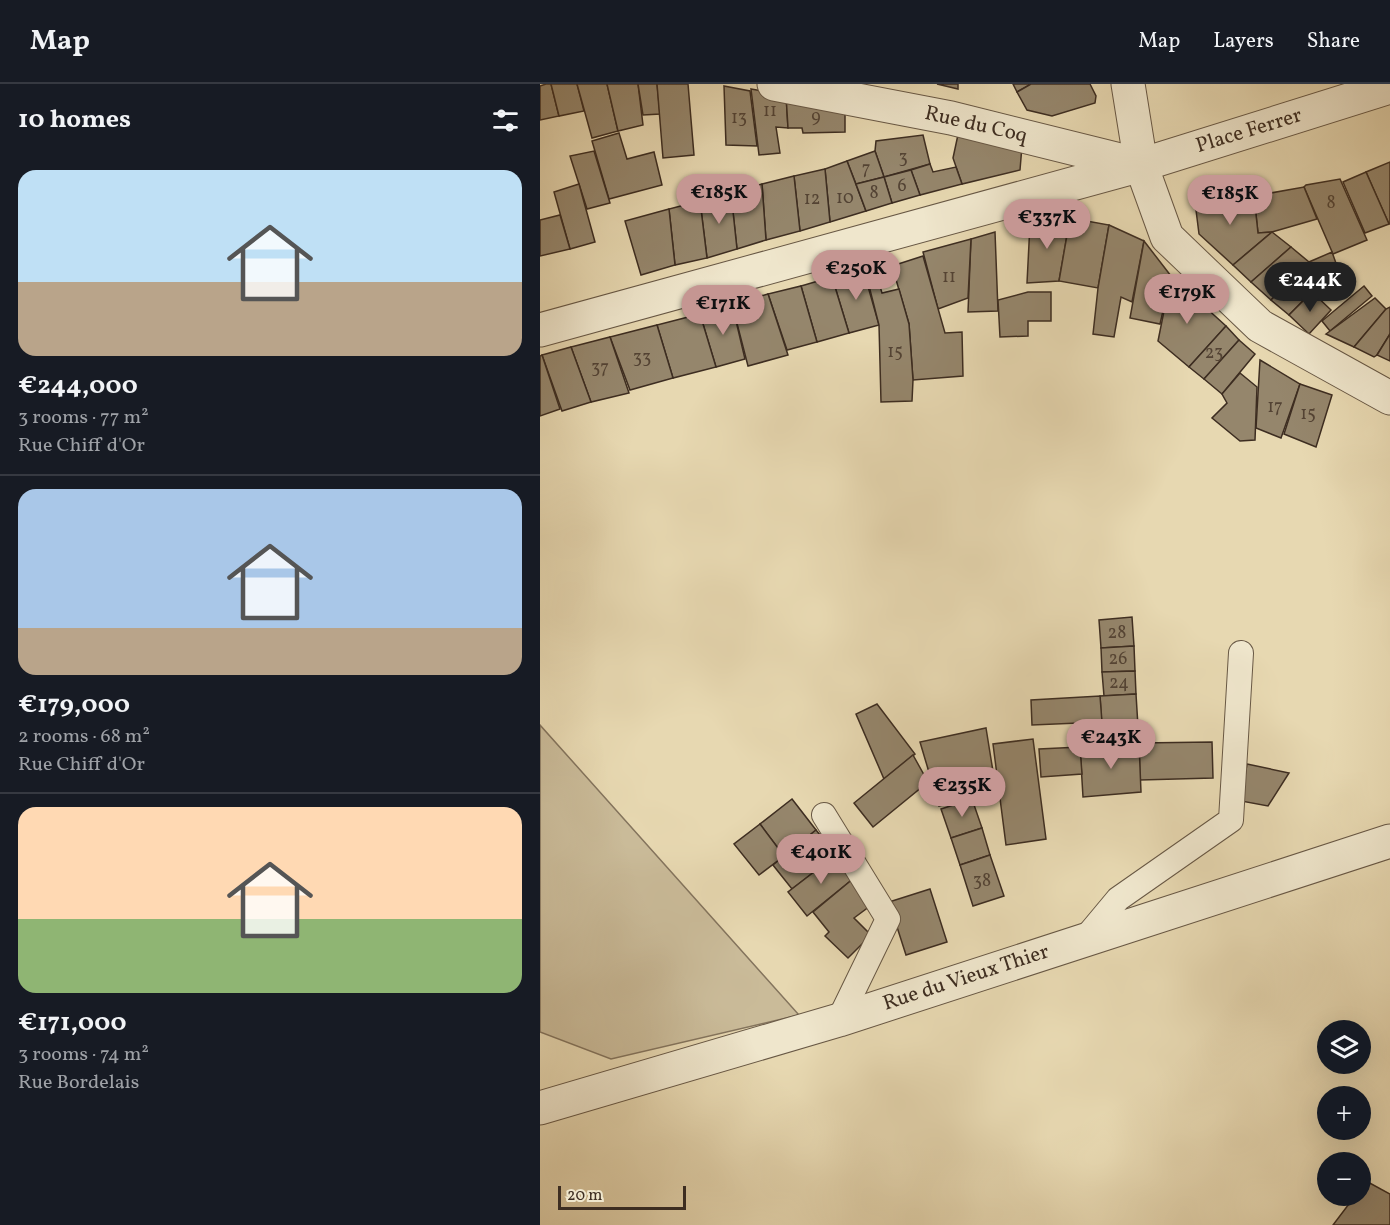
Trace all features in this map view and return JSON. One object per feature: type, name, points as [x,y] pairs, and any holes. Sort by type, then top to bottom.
[{"type":"street","name":"Rue du Coq","points":[[774,84],[951,118],[1141,165]]},
{"type":"street","points":[[1128,84],[1141,165],[1167,237],[1260,326],[1390,398]]},
{"type":"street","name":"Place Ferrer","points":[[540,330],[1141,165],[1390,87]]},
{"type":"street","name":"Rue du Vieux Thier","points":[[540,1108],[839,1020],[1390,841]]},
{"type":"lane","points":[[1083,941],[1118,899],[1231,820],[1241,653]]},
{"type":"lane","points":[[824,815],[888,919],[839,1020]]},
{"type":"shaded area","points":[[540,725],[799,1015],[611,1059],[540,1032]]},
{"type":"building","points":[[551,84],[559,116],[540,120],[540,86]]},
{"type":"building","points":[[551,84],[577,84],[584,111],[559,116]]},
{"type":"building","points":[[577,84],[607,84],[618,131],[592,138]]},
{"type":"building","points":[[607,84],[638,84],[643,125],[618,131]]},
{"type":"building","points":[[638,84],[657,84],[660,114],[643,115]]},
{"type":"building","points":[[657,84],[688,84],[694,155],[663,158]]},
{"type":"building","points":[[937,84],[958,84],[958,89]]},
{"type":"building","points":[[1013,84],[1031,84],[1017,92]]},
{"type":"building","points":[[1031,84],[1090,84],[1096,96],[1095,103],[1052,116],[1027,110],[1017,92]]},
{"type":"building","points":[[724,86],[750,91],[757,146],[726,145]]},
{"type":"building","points":[[751,89],[786,95],[788,128],[776,127],[780,153],[759,155]]},
{"type":"building","points":[[786,95],[845,105],[845,132],[803,133],[802,128],[788,128]]},
{"type":"building","points":[[959,130],[1022,146],[1020,170],[962,184],[953,158]]},
{"type":"building","points":[[619,133],[627,159],[654,152],[662,185],[609,199],[592,141]]},
{"type":"building","points":[[923,135],[930,164],[884,177],[875,151],[876,141]]},
{"type":"building","points":[[594,151],[610,203],[587,209],[570,156]]},
{"type":"building","points":[[875,151],[884,177],[856,184],[847,161]]},
{"type":"building","points":[[847,161],[866,211],[830,222],[825,169]]},
{"type":"building","points":[[1390,162],[1390,223],[1389,224],[1366,172]]},
{"type":"building","points":[[930,164],[933,172],[956,167],[962,184],[920,195],[911,170]]},
{"type":"building","points":[[825,169],[830,222],[800,231],[794,176]]},
{"type":"building","points":[[911,170],[920,195],[892,203],[884,177]]},
{"type":"building","points":[[1366,172],[1389,224],[1365,233],[1343,182]]},
{"type":"building","points":[[794,176],[800,231],[766,240],[762,184]]},
{"type":"building","points":[[884,177],[892,203],[866,211],[856,184]]},
{"type":"building","points":[[1340,179],[1367,240],[1333,254],[1304,187]]},
{"type":"building","points":[[579,184],[595,242],[570,249],[554,192]]},
{"type":"building","points":[[762,184],[766,240],[737,249],[731,193]]},
{"type":"building","points":[[1304,187],[1317,219],[1272,232],[1258,233],[1254,196]]},
{"type":"building","points":[[731,193],[737,249],[707,258],[700,201]]},
{"type":"building","points":[[1254,196],[1258,233],[1272,232],[1233,265],[1199,234],[1195,202]]},
{"type":"building","points":[[700,201],[707,258],[675,265],[669,209]]},
{"type":"building","points":[[669,209],[675,265],[641,275],[625,221]]},
{"type":"building","points":[[560,215],[570,249],[540,256],[540,220]]},
{"type":"building","points":[[1070,218],[1059,281],[1027,283],[1030,224]]},
{"type":"building","points":[[1070,218],[1109,225],[1098,288],[1059,281]]},
{"type":"building","points":[[1109,225],[1144,241],[1132,302],[1121,297],[1114,337],[1093,334]]},
{"type":"building","points":[[995,232],[998,311],[968,312],[971,239]]},
{"type":"building","points":[[1272,232],[1291,247],[1251,282],[1233,265]]},
{"type":"building","points":[[971,239],[968,298],[938,309],[923,252]]},
{"type":"building","points":[[1144,241],[1171,276],[1160,324],[1130,318]]},
{"type":"building","points":[[1291,247],[1309,262],[1271,300],[1251,282]]},
{"type":"building","points":[[1332,252],[1337,266],[1289,315],[1271,300],[1309,262]]},
{"type":"building","points":[[923,256],[945,333],[962,332],[963,376],[913,380],[909,324],[892,266]]},
{"type":"building","points":[[863,269],[879,325],[849,333],[832,277]]},
{"type":"building","points":[[877,276],[882,293],[899,289],[909,324],[913,380],[912,401],[881,402],[879,325],[867,278]]},
{"type":"building","points":[[1171,276],[1226,326],[1189,367],[1158,341]]},
{"type":"building","points":[[832,277],[849,333],[817,342],[801,286]]},
{"type":"building","points":[[801,286],[817,342],[787,350],[768,294]]},
{"type":"building","points":[[1364,286],[1372,296],[1330,331],[1322,321]]},
{"type":"building","points":[[1028,292],[1051,292],[1051,321],[1028,321],[1028,336],[1000,337],[998,300]]},
{"type":"building","points":[[1312,292],[1331,310],[1309,334],[1289,315]]},
{"type":"building","points":[[768,294],[788,355],[748,366],[732,304]]},
{"type":"building","points":[[1375,298],[1386,309],[1354,347],[1326,334]]},
{"type":"building","points":[[732,304],[745,359],[716,367],[700,314]]},
{"type":"building","points":[[1390,307],[1390,334],[1377,355],[1374,357],[1354,347],[1386,309]]},
{"type":"building","points":[[700,314],[716,367],[673,378],[657,325]]},
{"type":"building","points":[[657,325],[673,378],[630,390],[610,337]]},
{"type":"building","points":[[1226,326],[1239,340],[1204,379],[1189,367]]},
{"type":"building","points":[[1390,334],[1390,361],[1377,355]]},
{"type":"building","points":[[610,337],[629,393],[591,402],[571,347]]},
{"type":"building","points":[[1239,340],[1255,354],[1222,394],[1204,379]]},
{"type":"building","points":[[571,347],[591,402],[562,411],[542,355]]},
{"type":"building","points":[[542,355],[560,409],[540,416],[540,356]]},
{"type":"building","points":[[1260,360],[1300,384],[1281,438],[1256,428]]},
{"type":"building","points":[[1240,373],[1257,387],[1255,440],[1240,441],[1212,418],[1227,403],[1222,394]]},
{"type":"building","points":[[1300,384],[1332,395],[1316,447],[1284,434]]},
{"type":"building","points":[[1132,617],[1134,646],[1101,648],[1099,620]]},
{"type":"building","points":[[1134,646],[1135,671],[1102,672],[1101,648]]},
{"type":"building","points":[[1135,671],[1136,694],[1104,696],[1102,672]]},
{"type":"building","points":[[1136,694],[1139,743],[1103,746],[1100,696]]},
{"type":"building","points":[[1100,696],[1102,722],[1032,725],[1031,700]]},
{"type":"building","points":[[877,704],[915,754],[884,779],[856,714]]},
{"type":"building","points":[[986,728],[996,790],[939,806],[920,742]]},
{"type":"building","points":[[1033,739],[1046,839],[1006,845],[993,744]]},
{"type":"building","points":[[1212,742],[1213,778],[1140,780],[1139,743]]},
{"type":"building","points":[[1139,743],[1141,792],[1083,797],[1080,747]]},
{"type":"building","points":[[1080,747],[1082,774],[1041,777],[1039,749]]},
{"type":"building","points":[[913,755],[928,782],[873,827],[854,803]]},
{"type":"building","points":[[1247,764],[1289,773],[1268,806],[1241,801]]},
{"type":"building","points":[[792,799],[816,830],[784,856],[760,824]]},
{"type":"building","points":[[972,799],[982,828],[951,838],[941,809]]},
{"type":"building","points":[[760,824],[784,856],[759,875],[734,844]]},
{"type":"building","points":[[982,828],[990,855],[960,865],[951,838]]},
{"type":"building","points":[[816,830],[836,855],[792,889],[773,865]]},
{"type":"building","points":[[836,855],[854,878],[807,916],[788,892]]},
{"type":"building","points":[[990,855],[1004,896],[973,906],[960,865]]},
{"type":"building","points":[[854,878],[874,903],[854,918],[871,935],[848,958],[825,936],[829,932],[813,912]]},
{"type":"building","points":[[930,889],[947,942],[906,955],[889,902]]},
{"type":"building","points":[[1371,1184],[1390,1194],[1390,1225],[1333,1225],[1347,1206],[1371,1206]]}]
